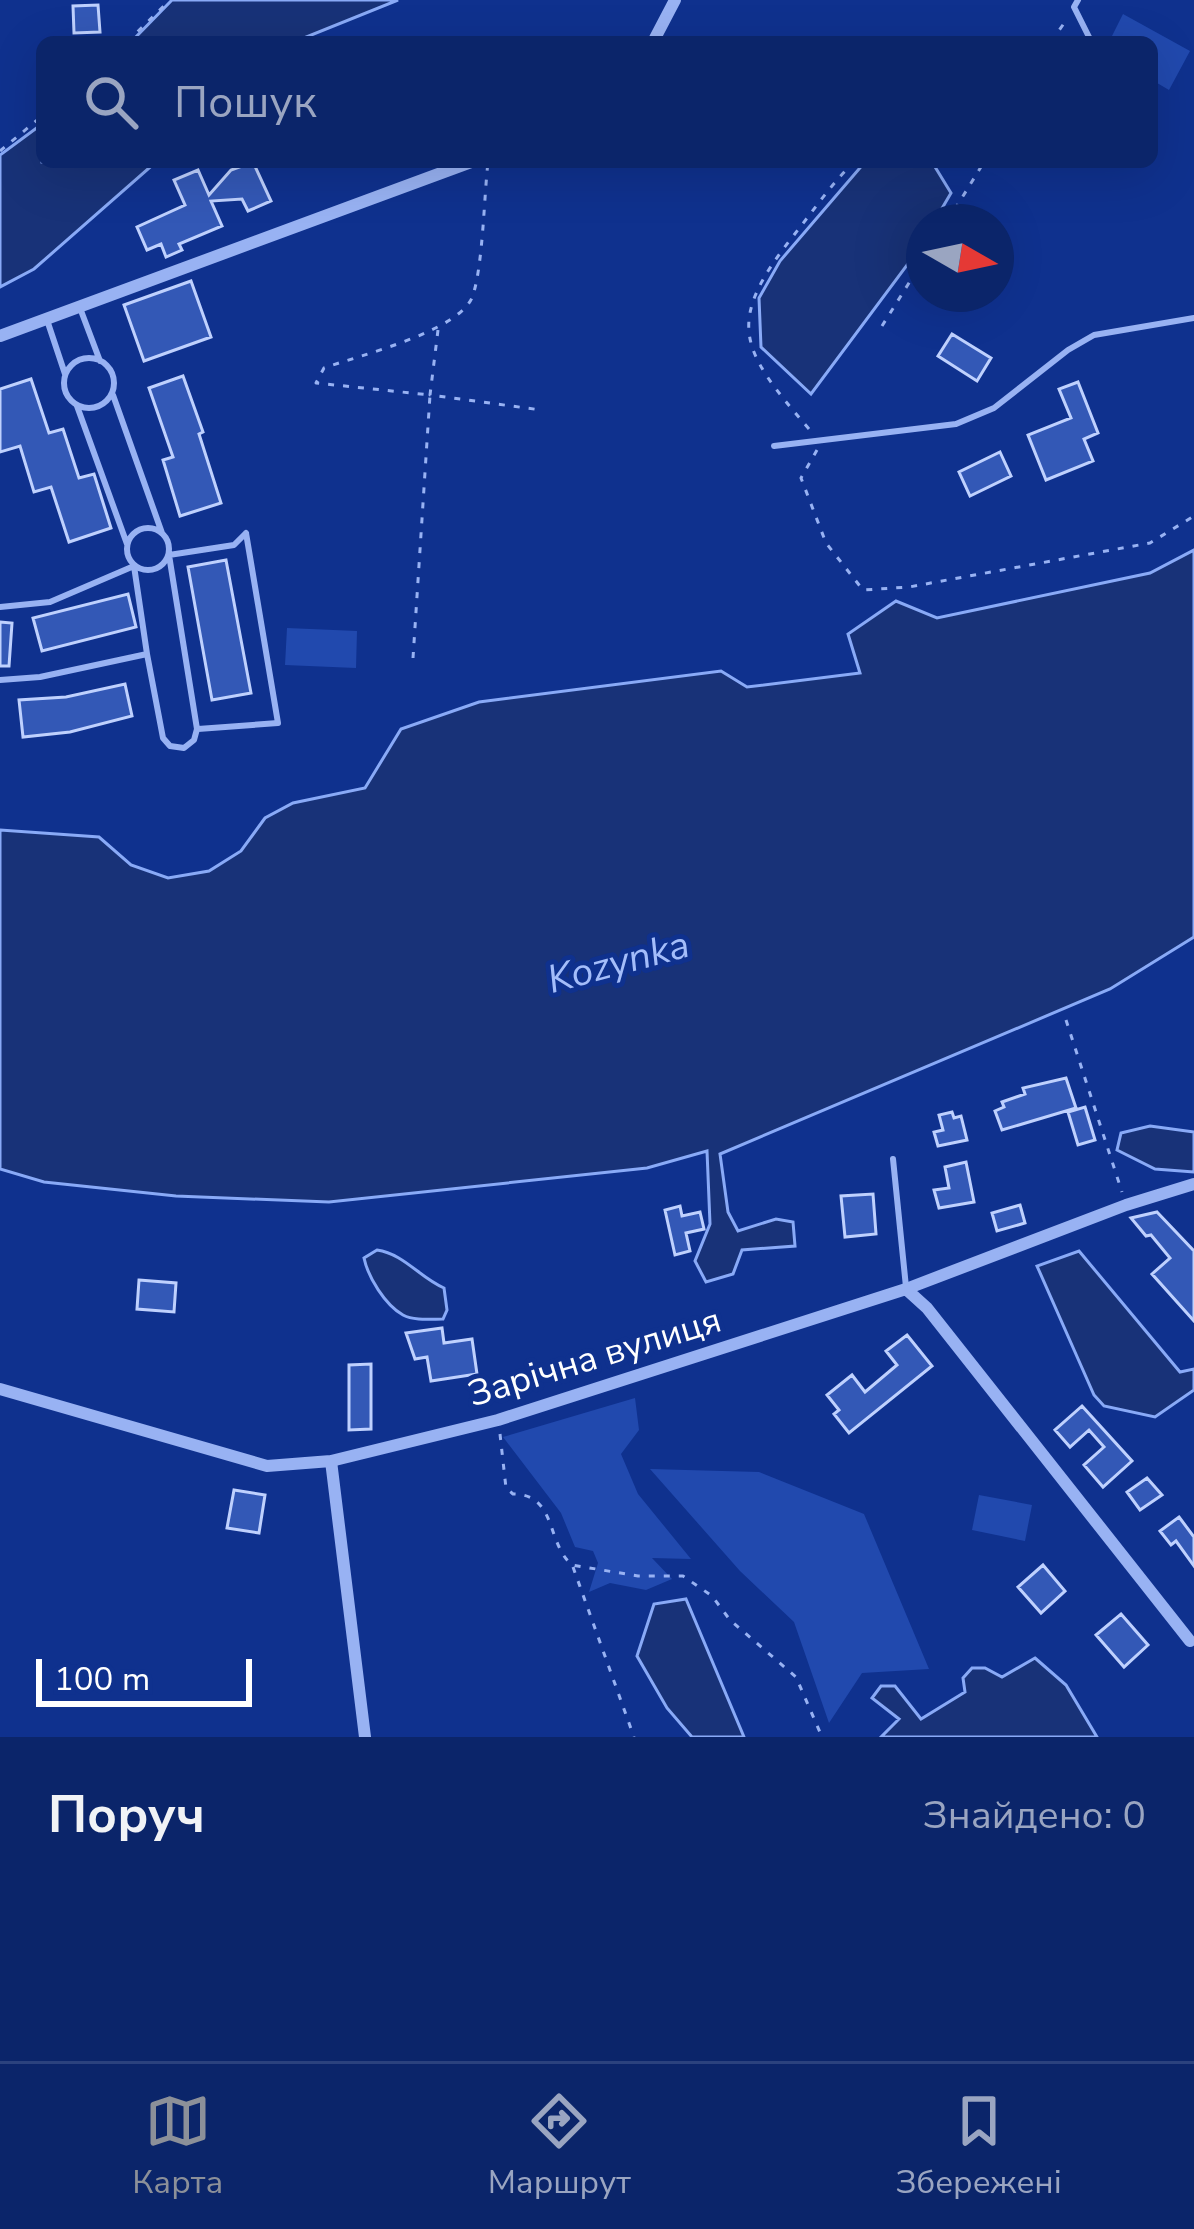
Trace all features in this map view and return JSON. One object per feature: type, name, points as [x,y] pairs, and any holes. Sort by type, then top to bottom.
[{"type":"street","points":[[656,36],[675,0]]},
{"type":"street","points":[[0,336],[454,168]]},
{"type":"street","name":"Зарічна вулиця","points":[[0,1389],[267,1466],[331,1461],[498,1420],[906,1289],[1194,1184]]},
{"type":"street","points":[[906,1289],[927,1308],[1190,1641]]},
{"type":"street","points":[[331,1461],[365,1737]]},
{"type":"lane","points":[[1076,4],[1089,36]]},
{"type":"lane","points":[[47,320],[65,374],[64,389],[77,406],[134,566],[163,738],[170,746],[184,748],[194,740],[197,729],[169,555],[112,394],[113,378],[100,361],[80,308]]},
{"type":"lane","points":[[774,446],[956,424],[994,409],[1094,335],[1194,318]]},
{"type":"lane","points":[[65,374],[83,358],[100,361]]},
{"type":"lane","points":[[77,406],[93,409],[112,394]]},
{"type":"lane","points":[[127,544],[142,529],[162,533]]},
{"type":"lane","points":[[0,608],[50,602],[134,566],[154,569],[169,555],[234,545],[246,533],[278,723],[197,729]]},
{"type":"lane","points":[[0,680],[40,677],[147,654]]},
{"type":"lane","points":[[893,1159],[906,1289]]},
{"type":"path","points":[[133,36],[170,0]]},
{"type":"path","points":[[1055,36],[1076,4]]},
{"type":"path","points":[[0,151],[36,121]]},
{"type":"path","points":[[487,168],[473,298],[457,317],[438,328],[324,368],[316,383],[542,410]]},
{"type":"path","points":[[849,168],[764,273],[748,313],[749,340],[761,374],[821,443],[801,478],[826,543],[863,590],[1150,543],[1194,516]]},
{"type":"path","points":[[958,204],[980,168]]},
{"type":"path","points":[[882,326],[906,288]]},
{"type":"path","points":[[413,658],[438,328]]},
{"type":"path","points":[[1066,1020],[1126,1205]]},
{"type":"path","points":[[498,1420],[506,1488],[539,1501],[564,1558],[572,1565],[634,1737]]},
{"type":"path","points":[[572,1565],[638,1576],[683,1576],[712,1596],[730,1620],[796,1677],[822,1737]]},
{"type":"shaded area","points":[[1123,14],[1190,51],[1169,90],[1158,84],[1158,36],[1112,36]]},
{"type":"shaded area","points":[[287,628],[357,631],[356,668],[285,665]]},
{"type":"shaded area","points":[[635,1398],[639,1430],[621,1454],[638,1494],[691,1559],[652,1558],[672,1579],[646,1590],[610,1583],[589,1592],[598,1563],[593,1551],[575,1547],[561,1513],[503,1437]]},
{"type":"shaded area","points":[[650,1469],[759,1472],[864,1514],[929,1669],[862,1673],[829,1723],[794,1622],[740,1571]]},
{"type":"shaded area","points":[[979,1495],[1032,1505],[1025,1541],[972,1530]]},
{"type":"water","points":[[172,0],[398,0],[309,36],[137,36]]},
{"type":"water","points":[[36,128],[36,168],[149,168],[34,269],[0,287],[0,155]]},
{"type":"water","points":[[860,168],[936,168],[951,193],[945,204],[906,204],[906,266],[811,394],[761,347],[759,298],[780,261]]},
{"type":"water","name":"Kozynka","points":[[1194,550],[1194,937],[1110,989],[720,1154],[728,1212],[738,1231],[776,1219],[793,1222],[795,1246],[742,1250],[733,1274],[706,1282],[695,1261],[710,1224],[707,1151],[647,1168],[329,1202],[176,1196],[44,1182],[0,1169],[0,830],[99,837],[131,865],[168,878],[209,871],[241,851],[265,818],[293,803],[365,788],[401,729],[479,702],[721,671],[747,687],[860,673],[848,634],[896,601],[937,618],[1150,573]]},
{"type":"water","points":[[1150,1126],[1194,1132],[1194,1172],[1155,1169],[1117,1150],[1121,1133]]},
{"type":"water","points":[[377,1250],[395,1256],[444,1288],[447,1310],[443,1319],[407,1317],[390,1305],[373,1282],[364,1258]]},
{"type":"water","points":[[1079,1251],[1180,1372],[1194,1369],[1194,1390],[1155,1417],[1104,1406],[1094,1395],[1037,1266]]},
{"type":"water","points":[[686,1599],[744,1737],[692,1737],[667,1708],[637,1656],[654,1604]]},
{"type":"water","points":[[1035,1658],[1066,1685],[1097,1737],[881,1737],[899,1719],[872,1698],[881,1686],[895,1686],[921,1719],[965,1692],[963,1678],[972,1668],[985,1668],[1002,1677]]},
{"type":"building","points":[[98,5],[100,32],[74,33],[73,6]]},
{"type":"building","points":[[256,168],[271,201],[248,211],[242,199],[211,201],[222,226],[179,244],[182,250],[166,257],[161,244],[147,250],[137,227],[185,205],[174,180],[198,170],[209,195],[231,170]]},
{"type":"building","points":[[191,281],[211,337],[144,361],[124,305]]},
{"type":"building","points":[[952,334],[991,358],[977,381],[938,356]]},
{"type":"building","points":[[183,376],[221,503],[180,516],[163,460],[173,457],[149,388]]},
{"type":"building","points":[[31,379],[49,433],[63,429],[79,478],[94,474],[111,528],[69,542],[51,487],[34,492],[20,446],[0,452],[0,389]]},
{"type":"building","points":[[1078,382],[1098,433],[1084,439],[1093,461],[1046,480],[1028,435],[1071,418],[1059,389]]},
{"type":"building","points":[[1000,452],[1011,476],[970,496],[959,472]]},
{"type":"building","points":[[226,560],[251,693],[212,700],[188,567]]},
{"type":"building","points":[[128,594],[136,627],[42,651],[33,618]]},
{"type":"building","points":[[0,622],[12,623],[9,666],[0,666]]},
{"type":"building","points":[[125,684],[132,716],[70,732],[23,737],[19,700],[66,697]]},
{"type":"building","points":[[1066,1078],[1076,1108],[1002,1130],[995,1111],[1004,1107],[1002,1102],[1025,1094],[1023,1088]]},
{"type":"building","points":[[1085,1107],[1095,1140],[1078,1145],[1068,1112]]},
{"type":"building","points":[[952,1112],[954,1118],[961,1116],[967,1140],[938,1146],[934,1132],[943,1130],[939,1115]]},
{"type":"building","points":[[966,1162],[974,1202],[939,1208],[934,1190],[949,1188],[945,1167]]},
{"type":"building","points":[[873,1194],[876,1234],[845,1237],[841,1196]]},
{"type":"building","points":[[1020,1205],[1025,1223],[997,1231],[992,1213]]},
{"type":"building","points":[[680,1206],[682,1216],[700,1212],[704,1229],[686,1233],[690,1251],[675,1255],[665,1210]]},
{"type":"building","points":[[1157,1212],[1194,1251],[1194,1321],[1152,1274],[1170,1258],[1131,1218]]},
{"type":"building","points":[[139,1280],[176,1283],[174,1312],[137,1309]]},
{"type":"building","points":[[442,1328],[444,1343],[472,1339],[477,1374],[431,1381],[427,1357],[415,1359],[406,1333]]},
{"type":"building","points":[[907,1335],[932,1366],[849,1433],[827,1395],[852,1375],[865,1392],[897,1365],[886,1351]]},
{"type":"building","points":[[371,1364],[371,1429],[349,1430],[349,1365]]},
{"type":"building","points":[[1082,1406],[1132,1461],[1103,1487],[1084,1465],[1104,1447],[1089,1430],[1070,1447],[1055,1430]]},
{"type":"building","points":[[1147,1478],[1162,1495],[1140,1510],[1127,1492]]},
{"type":"building","points":[[234,1490],[265,1495],[259,1533],[227,1528]]},
{"type":"building","points":[[1179,1517],[1194,1537],[1194,1566],[1176,1541],[1171,1545],[1160,1531]]},
{"type":"building","points":[[1043,1565],[1065,1591],[1041,1613],[1018,1587]]},
{"type":"building","points":[[1121,1614],[1148,1645],[1124,1667],[1096,1635]]}]
